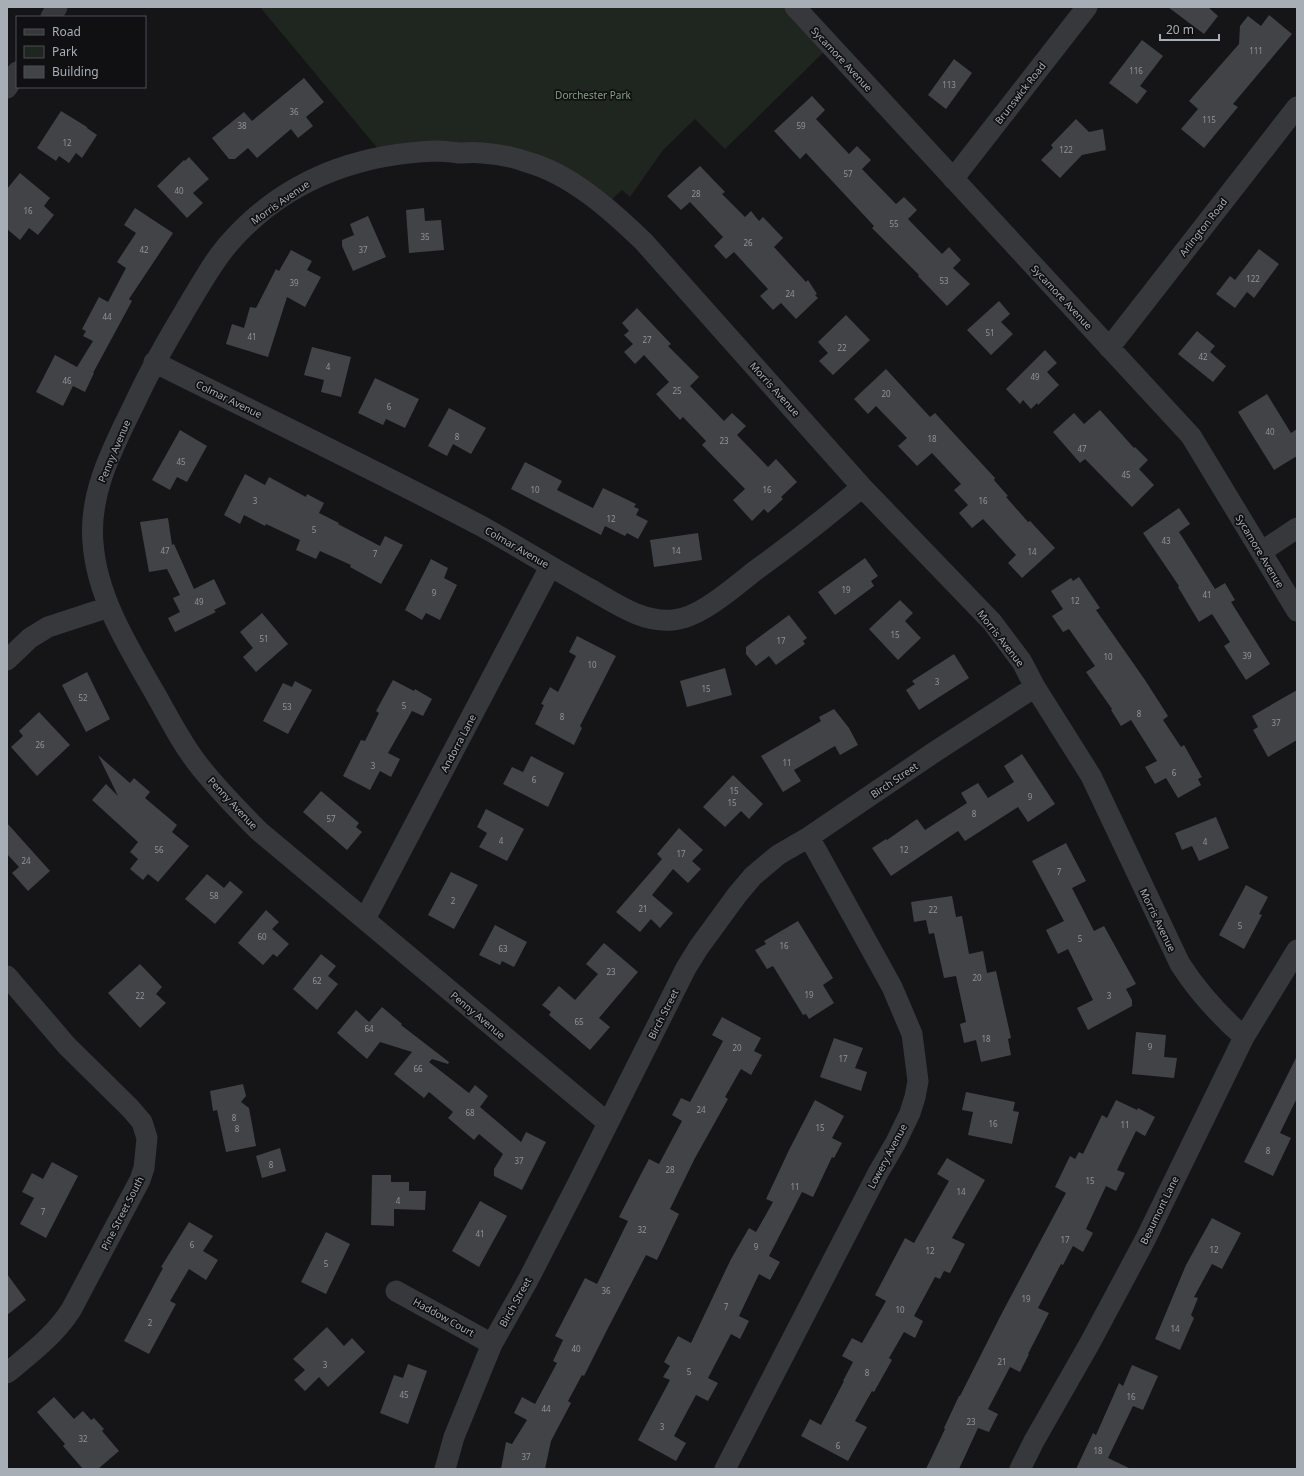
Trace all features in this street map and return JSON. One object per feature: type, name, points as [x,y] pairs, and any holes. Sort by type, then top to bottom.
[{"type":"street","points":[[52,16],[57,7]]},
{"type":"street","name":"Sycamore Avenue","points":[[795,7],[1191,436],[1297,611]]},
{"type":"street","name":"Brunswick Road","points":[[953,179],[1087,7]]},
{"type":"street","points":[[7,88],[16,74]]},
{"type":"street","name":"Arlington Road","points":[[1109,348],[1297,107]]},
{"type":"street","name":"Morris Avenue","points":[[154,362],[205,276],[230,241],[252,220],[304,183],[325,173],[354,163],[384,156],[439,151],[483,153],[528,162],[553,172],[574,184],[617,216],[644,242],[862,487],[992,622],[1022,662],[1035,687],[1091,776],[1180,964],[1190,980],[1221,1017],[1244,1037]]},
{"type":"street","name":"Colmar Avenue","points":[[154,362],[485,528],[634,613],[653,618],[673,620],[693,614],[713,603],[821,522],[862,487]]},
{"type":"street","name":"Penny Avenue","points":[[154,362],[103,472],[97,494],[92,528],[93,546],[100,584],[109,607],[141,669],[174,727],[200,766],[231,802],[259,831],[608,1123]]},
{"type":"street","points":[[1261,552],[1297,528]]},
{"type":"street","name":"Andorra Lane","points":[[365,920],[550,566]]},
{"type":"street","points":[[7,660],[30,638],[48,627],[109,607]]},
{"type":"street","name":"Birch Street","points":[[445,1469],[454,1437],[492,1344],[528,1280],[686,968],[699,947],[737,895],[753,876],[778,855],[809,837],[936,751],[1035,687]]},
{"type":"street","name":"Lowery Avenue","points":[[725,1469],[896,1142],[910,1113],[918,1081],[912,1034],[892,987],[809,837]]},
{"type":"street","name":"Beaumont Lane","points":[[1020,1469],[1146,1238],[1244,1037],[1297,950]]},
{"type":"street","name":"Pine Street South","points":[[7,976],[67,1046],[130,1108],[142,1122],[147,1138],[144,1168],[140,1180],[71,1310],[63,1323],[7,1373]]},
{"type":"street","name":"Haddow Court","points":[[396,1291],[492,1344]]},
{"type":"green space","name":"Dorchester Park","points":[[260,7],[794,7],[830,46],[725,149],[695,119],[663,150],[630,197],[622,190],[604,207],[528,162],[384,156]]},
{"type":"building","points":[[1168,7],[1208,7],[1218,16],[1204,34]]},
{"type":"building","points":[[1269,15],[1292,34],[1233,104],[1238,107],[1204,148],[1181,129],[1198,109],[1189,101],[1239,44],[1240,26],[1248,16],[1261,26]]},
{"type":"building","points":[[1142,40],[1163,56],[1140,86],[1147,91],[1137,104],[1109,83]]},
{"type":"building","points":[[954,59],[972,73],[946,109],[928,95]]},
{"type":"building","points":[[304,78],[324,102],[306,117],[313,126],[298,138],[291,129],[257,158],[248,148],[235,159],[229,159],[212,138],[244,112],[252,121]]},
{"type":"building","points":[[812,96],[825,110],[816,119],[849,154],[857,146],[871,160],[862,169],[896,204],[904,197],[917,210],[908,219],[942,254],[949,247],[961,260],[953,268],[970,284],[947,306],[918,276],[919,275],[872,228],[874,226],[806,153],[800,159],[774,131]]},
{"type":"building","points":[[61,111],[97,135],[82,158],[76,153],[69,163],[59,156],[56,161],[37,148]]},
{"type":"building","points":[[1076,119],[1089,132],[1103,129],[1106,150],[1082,155],[1060,178],[1041,160],[1053,148],[1051,145]]},
{"type":"building","points":[[189,157],[209,179],[193,193],[203,203],[187,218],[157,186]]},
{"type":"building","points":[[700,166],[725,192],[722,194],[745,217],[751,211],[759,221],[763,217],[783,238],[774,247],[806,282],[808,280],[818,298],[796,319],[781,303],[773,310],[760,296],[768,289],[734,252],[726,259],[714,246],[723,237],[690,202],[681,210],[667,196]]},
{"type":"building","points":[[20,173],[50,198],[44,206],[54,215],[38,235],[29,228],[20,240],[7,229],[7,189]]},
{"type":"building","points":[[135,208],[173,233],[129,299],[132,301],[93,373],[85,392],[73,386],[63,406],[36,392],[55,355],[77,367],[93,341],[83,336],[86,331],[82,329],[99,297],[108,302],[126,268],[117,262],[136,233],[124,225]]},
{"type":"building","points":[[424,208],[425,221],[441,220],[444,250],[409,253],[406,210]]},
{"type":"building","points":[[368,216],[386,257],[353,271],[342,246],[342,240],[354,235],[350,224]]},
{"type":"building","points":[[1259,249],[1279,264],[1254,298],[1247,292],[1235,308],[1216,294],[1230,276],[1235,280]]},
{"type":"building","points":[[291,250],[312,261],[307,270],[321,277],[305,307],[287,297],[268,357],[226,344],[232,324],[244,328],[250,307],[256,308],[276,269],[279,271]]},
{"type":"building","points":[[999,301],[1010,314],[1001,322],[1013,334],[991,355],[967,330]]},
{"type":"building","points":[[637,308],[671,344],[668,346],[699,377],[690,386],[724,421],[732,413],[746,426],[737,435],[768,467],[776,459],[797,482],[781,497],[783,499],[768,513],[764,509],[752,521],[733,500],[745,489],[702,445],[706,441],[683,417],[680,420],[656,394],[669,382],[644,355],[635,364],[624,352],[633,344],[624,335],[629,331],[622,323]]},
{"type":"building","points":[[846,315],[870,340],[833,375],[819,361],[828,353],[818,342]]},
{"type":"building","points":[[1197,331],[1215,346],[1210,352],[1226,366],[1213,382],[1178,354]]},
{"type":"building","points":[[312,347],[351,357],[341,397],[321,392],[324,380],[304,375]]},
{"type":"building","points":[[1045,350],[1057,363],[1047,372],[1059,385],[1038,405],[1037,403],[1031,409],[1023,400],[1020,404],[1006,389]]},
{"type":"building","points":[[886,369],[930,417],[935,413],[995,478],[994,480],[1008,496],[1006,497],[1028,522],[1030,521],[1055,548],[1022,578],[1008,563],[1016,555],[983,519],[972,528],[959,513],[968,505],[954,490],[961,484],[932,453],[917,466],[898,446],[907,438],[876,406],[868,414],[854,399]]},
{"type":"building","points":[[375,378],[419,399],[405,428],[386,419],[383,425],[358,413]]},
{"type":"building","points":[[1267,394],[1291,433],[1297,429],[1297,456],[1274,470],[1238,412]]},
{"type":"building","points":[[449,408],[486,428],[471,454],[453,444],[447,456],[428,446]]},
{"type":"building","points":[[1100,410],[1134,448],[1135,447],[1148,460],[1139,469],[1154,485],[1132,507],[1085,459],[1080,463],[1053,432],[1074,413],[1084,424]]},
{"type":"building","points":[[180,430],[207,446],[187,482],[177,477],[170,490],[152,480]]},
{"type":"building","points":[[525,462],[562,481],[557,490],[593,508],[603,488],[636,504],[634,507],[639,509],[636,515],[648,521],[638,539],[627,533],[625,536],[605,526],[601,535],[511,489]]},
{"type":"building","points":[[245,474],[265,485],[269,477],[306,497],[307,494],[324,503],[319,513],[380,546],[385,536],[403,545],[381,584],[350,567],[351,565],[320,551],[316,559],[296,550],[300,540],[266,524],[265,526],[244,515],[240,524],[224,515]]},
{"type":"building","points":[[1179,508],[1190,524],[1179,532],[1215,589],[1225,583],[1235,600],[1231,602],[1270,664],[1246,680],[1224,646],[1230,642],[1212,614],[1199,622],[1178,587],[1179,586],[1143,533]]},
{"type":"building","points":[[168,518],[172,545],[174,544],[194,589],[214,579],[226,604],[214,610],[216,612],[175,632],[168,618],[180,612],[173,598],[180,595],[167,569],[149,572],[140,522]]},
{"type":"building","points":[[698,533],[702,560],[654,567],[650,540]]},
{"type":"building","points":[[865,558],[878,576],[871,581],[874,586],[835,615],[818,592]]},
{"type":"building","points":[[431,559],[448,568],[444,578],[457,585],[440,620],[426,613],[422,620],[405,610]]},
{"type":"building","points":[[1079,577],[1100,608],[1096,610],[1145,680],[1168,716],[1163,720],[1181,747],[1184,745],[1202,777],[1198,779],[1201,785],[1178,798],[1166,778],[1155,784],[1145,767],[1157,761],[1131,720],[1121,726],[1111,710],[1112,709],[1086,672],[1095,666],[1069,629],[1063,632],[1052,616],[1063,609],[1051,591],[1071,578],[1073,581]]},
{"type":"building","points":[[900,600],[913,613],[905,621],[921,638],[898,660],[869,629]]},
{"type":"building","points":[[262,613],[288,644],[256,672],[243,657],[253,648],[240,632]]},
{"type":"building","points":[[789,615],[807,638],[803,641],[805,644],[776,665],[769,656],[756,666],[746,654],[746,647]]},
{"type":"building","points":[[577,636],[616,656],[580,726],[582,728],[574,745],[535,724],[544,705],[541,704],[550,687],[558,692],[576,656],[569,652]]},
{"type":"building","points":[[954,654],[969,678],[919,710],[906,690],[915,684],[912,681]]},
{"type":"building","points":[[725,668],[732,695],[687,707],[680,681]]},
{"type":"building","points":[[87,672],[110,719],[86,732],[62,685]]},
{"type":"building","points":[[393,680],[414,691],[415,689],[432,699],[423,716],[412,711],[388,753],[400,759],[391,777],[380,771],[370,790],[343,776],[361,740],[365,741],[379,713],[376,711]]},
{"type":"building","points":[[295,681],[312,690],[288,734],[263,721],[283,683],[292,687]]},
{"type":"building","points":[[1297,690],[1297,740],[1268,757],[1253,730],[1258,727],[1252,716]]},
{"type":"building","points":[[834,709],[849,728],[858,745],[840,755],[835,746],[794,770],[801,781],[783,792],[761,756],[821,721],[819,717]]},
{"type":"building","points":[[39,712],[70,745],[37,776],[11,747],[23,736],[19,731]]},
{"type":"building","points":[[1022,754],[1055,804],[1028,822],[1018,807],[965,841],[958,831],[891,876],[872,848],[886,839],[887,840],[917,819],[925,830],[967,803],[961,793],[978,783],[988,798],[1014,782],[1004,766]]},
{"type":"building","points":[[98,755],[130,783],[134,778],[150,792],[145,798],[177,825],[172,832],[189,846],[158,882],[148,874],[143,880],[130,869],[138,859],[130,852],[138,842],[92,800],[106,784],[118,796]]},
{"type":"building","points":[[531,756],[564,773],[548,807],[503,784],[512,767],[523,772]]},
{"type":"building","points":[[733,775],[763,804],[749,819],[741,811],[725,827],[703,807]]},
{"type":"building","points":[[321,791],[359,823],[356,827],[362,832],[347,850],[303,812]]},
{"type":"building","points":[[486,809],[524,829],[507,861],[479,847],[487,833],[477,827]]},
{"type":"building","points":[[1216,817],[1229,848],[1199,861],[1192,846],[1182,850],[1175,833]]},
{"type":"building","points":[[7,823],[50,871],[28,891],[12,873],[19,867],[7,854]]},
{"type":"building","points":[[679,828],[703,850],[692,861],[701,869],[688,883],[673,869],[652,895],[673,913],[660,928],[651,919],[640,932],[616,912],[662,859],[657,854]]},
{"type":"building","points":[[1066,843],[1086,881],[1072,888],[1094,931],[1104,926],[1136,984],[1126,989],[1132,1000],[1132,1006],[1088,1030],[1077,1008],[1093,1000],[1068,949],[1058,954],[1046,930],[1064,921],[1032,861]]},
{"type":"building","points":[[451,872],[478,885],[454,929],[428,915]]},
{"type":"building","points":[[207,874],[224,888],[230,881],[243,892],[215,924],[185,899]]},
{"type":"building","points":[[1246,885],[1268,897],[1259,914],[1262,915],[1244,949],[1219,935]]},
{"type":"building","points":[[952,896],[956,917],[962,916],[969,954],[983,951],[987,973],[996,971],[1011,1038],[1008,1039],[1011,1055],[981,1062],[976,1040],[964,1043],[960,1024],[966,1022],[956,976],[944,978],[934,933],[929,934],[926,920],[914,922],[911,902]]},
{"type":"building","points":[[266,910],[279,922],[272,929],[289,944],[277,957],[273,954],[263,965],[238,943]]},
{"type":"building","points":[[798,921],[833,978],[823,985],[834,1003],[809,1019],[806,1014],[803,1015],[773,966],[767,969],[755,950],[766,944],[764,941]]},
{"type":"building","points":[[495,925],[527,942],[514,967],[502,961],[500,965],[479,955]]},
{"type":"building","points":[[604,943],[638,972],[599,1018],[610,1027],[590,1050],[549,1015],[551,1012],[542,1005],[559,986],[575,1000],[598,974],[586,964]]},
{"type":"building","points":[[321,954],[336,966],[328,976],[338,984],[317,1010],[293,989]]},
{"type":"building","points":[[140,964],[162,987],[156,994],[166,1003],[140,1028],[108,993]]},
{"type":"building","points":[[382,1007],[402,1024],[401,1025],[449,1062],[448,1064],[432,1059],[429,1062],[469,1093],[475,1085],[488,1096],[480,1107],[521,1142],[526,1132],[546,1142],[522,1190],[494,1176],[494,1169],[503,1154],[479,1134],[474,1140],[448,1118],[453,1112],[429,1092],[424,1098],[394,1074],[412,1052],[380,1042],[367,1059],[337,1033],[356,1010],[369,1022]]},
{"type":"building","points":[[722,1017],[761,1038],[754,1051],[762,1055],[751,1075],[741,1069],[725,1097],[728,1099],[695,1158],[670,1209],[679,1214],[657,1260],[646,1255],[584,1376],[582,1375],[568,1401],[571,1403],[551,1441],[545,1469],[501,1469],[506,1442],[512,1444],[527,1420],[514,1413],[522,1397],[535,1404],[557,1363],[553,1361],[563,1340],[555,1336],[585,1278],[597,1284],[628,1221],[619,1217],[640,1176],[649,1159],[659,1164],[682,1121],[672,1115],[681,1098],[690,1102],[723,1041],[712,1035]]},
{"type":"building","points":[[1136,1032],[1166,1035],[1164,1057],[1177,1058],[1174,1078],[1132,1074]]},
{"type":"building","points":[[834,1038],[863,1048],[855,1068],[867,1072],[861,1091],[820,1077]]},
{"type":"building","points":[[1297,1056],[1297,1098],[1280,1133],[1291,1138],[1273,1176],[1244,1162]]},
{"type":"building","points":[[243,1084],[246,1096],[241,1102],[249,1108],[256,1146],[226,1152],[217,1110],[213,1111],[210,1091]]},
{"type":"building","points":[[966,1092],[1015,1102],[1013,1111],[1019,1112],[1012,1144],[968,1135],[973,1112],[962,1110]]},
{"type":"building","points":[[815,1100],[844,1116],[832,1138],[842,1143],[834,1158],[832,1157],[813,1197],[802,1192],[769,1256],[780,1262],[770,1280],[759,1274],[739,1316],[749,1321],[740,1339],[731,1334],[708,1378],[718,1383],[708,1401],[696,1395],[674,1436],[686,1443],[676,1461],[638,1440],[670,1380],[663,1377],[670,1366],[664,1362],[678,1336],[691,1343],[731,1259],[749,1228],[756,1232],[773,1202],[766,1199]]},
{"type":"building","points":[[1116,1100],[1137,1110],[1138,1108],[1155,1117],[1145,1136],[1136,1131],[1117,1170],[1125,1173],[1116,1191],[1106,1186],[1086,1229],[1093,1233],[1083,1252],[1073,1246],[1063,1265],[1061,1264],[1038,1308],[1049,1313],[1020,1372],[1010,1367],[988,1409],[998,1414],[989,1432],[978,1428],[959,1469],[926,1469],[959,1396],[1066,1193],[1055,1187],[1070,1156],[1075,1159],[1079,1152],[1083,1154],[1102,1115],[1107,1118]]},
{"type":"building","points":[[280,1148],[286,1171],[262,1178],[256,1156]]},
{"type":"building","points":[[947,1158],[985,1180],[952,1238],[965,1244],[950,1273],[944,1271],[940,1279],[935,1277],[914,1316],[923,1321],[915,1338],[904,1332],[889,1358],[892,1360],[874,1392],[872,1391],[855,1421],[867,1427],[848,1461],[801,1436],[810,1419],[821,1425],[853,1362],[842,1356],[852,1338],[862,1343],[886,1301],[875,1295],[905,1238],[914,1243],[949,1181],[937,1174]]},
{"type":"building","points":[[52,1162],[78,1176],[46,1238],[20,1224],[34,1198],[22,1192],[32,1173],[43,1179]]},
{"type":"building","points":[[372,1175],[391,1175],[391,1182],[409,1182],[409,1191],[426,1191],[425,1210],[394,1209],[394,1226],[371,1225]]},
{"type":"building","points":[[480,1201],[507,1216],[479,1267],[452,1251]]},
{"type":"building","points":[[1212,1218],[1241,1233],[1222,1269],[1212,1264],[1194,1297],[1198,1298],[1191,1315],[1194,1318],[1180,1350],[1155,1339],[1186,1265]]},
{"type":"building","points":[[189,1222],[213,1236],[203,1251],[218,1260],[206,1280],[189,1269],[170,1301],[176,1304],[149,1354],[124,1341],[163,1268],[161,1267]]},
{"type":"building","points":[[326,1232],[350,1244],[326,1294],[301,1282]]},
{"type":"building","points":[[7,1274],[26,1300],[7,1315]]},
{"type":"building","points":[[327,1327],[344,1346],[352,1338],[365,1352],[328,1387],[319,1377],[305,1391],[294,1380],[305,1370],[293,1359]]},
{"type":"building","points":[[408,1364],[427,1371],[408,1424],[380,1413],[394,1375],[403,1378]]},
{"type":"building","points":[[1132,1365],[1158,1376],[1143,1410],[1133,1406],[1108,1458],[1131,1469],[1076,1469],[1093,1433],[1096,1435],[1119,1383],[1123,1386]]},
{"type":"building","points":[[54,1397],[74,1419],[83,1411],[91,1420],[94,1418],[104,1429],[102,1431],[119,1451],[98,1469],[83,1469],[63,1446],[65,1444],[37,1412]]}]
